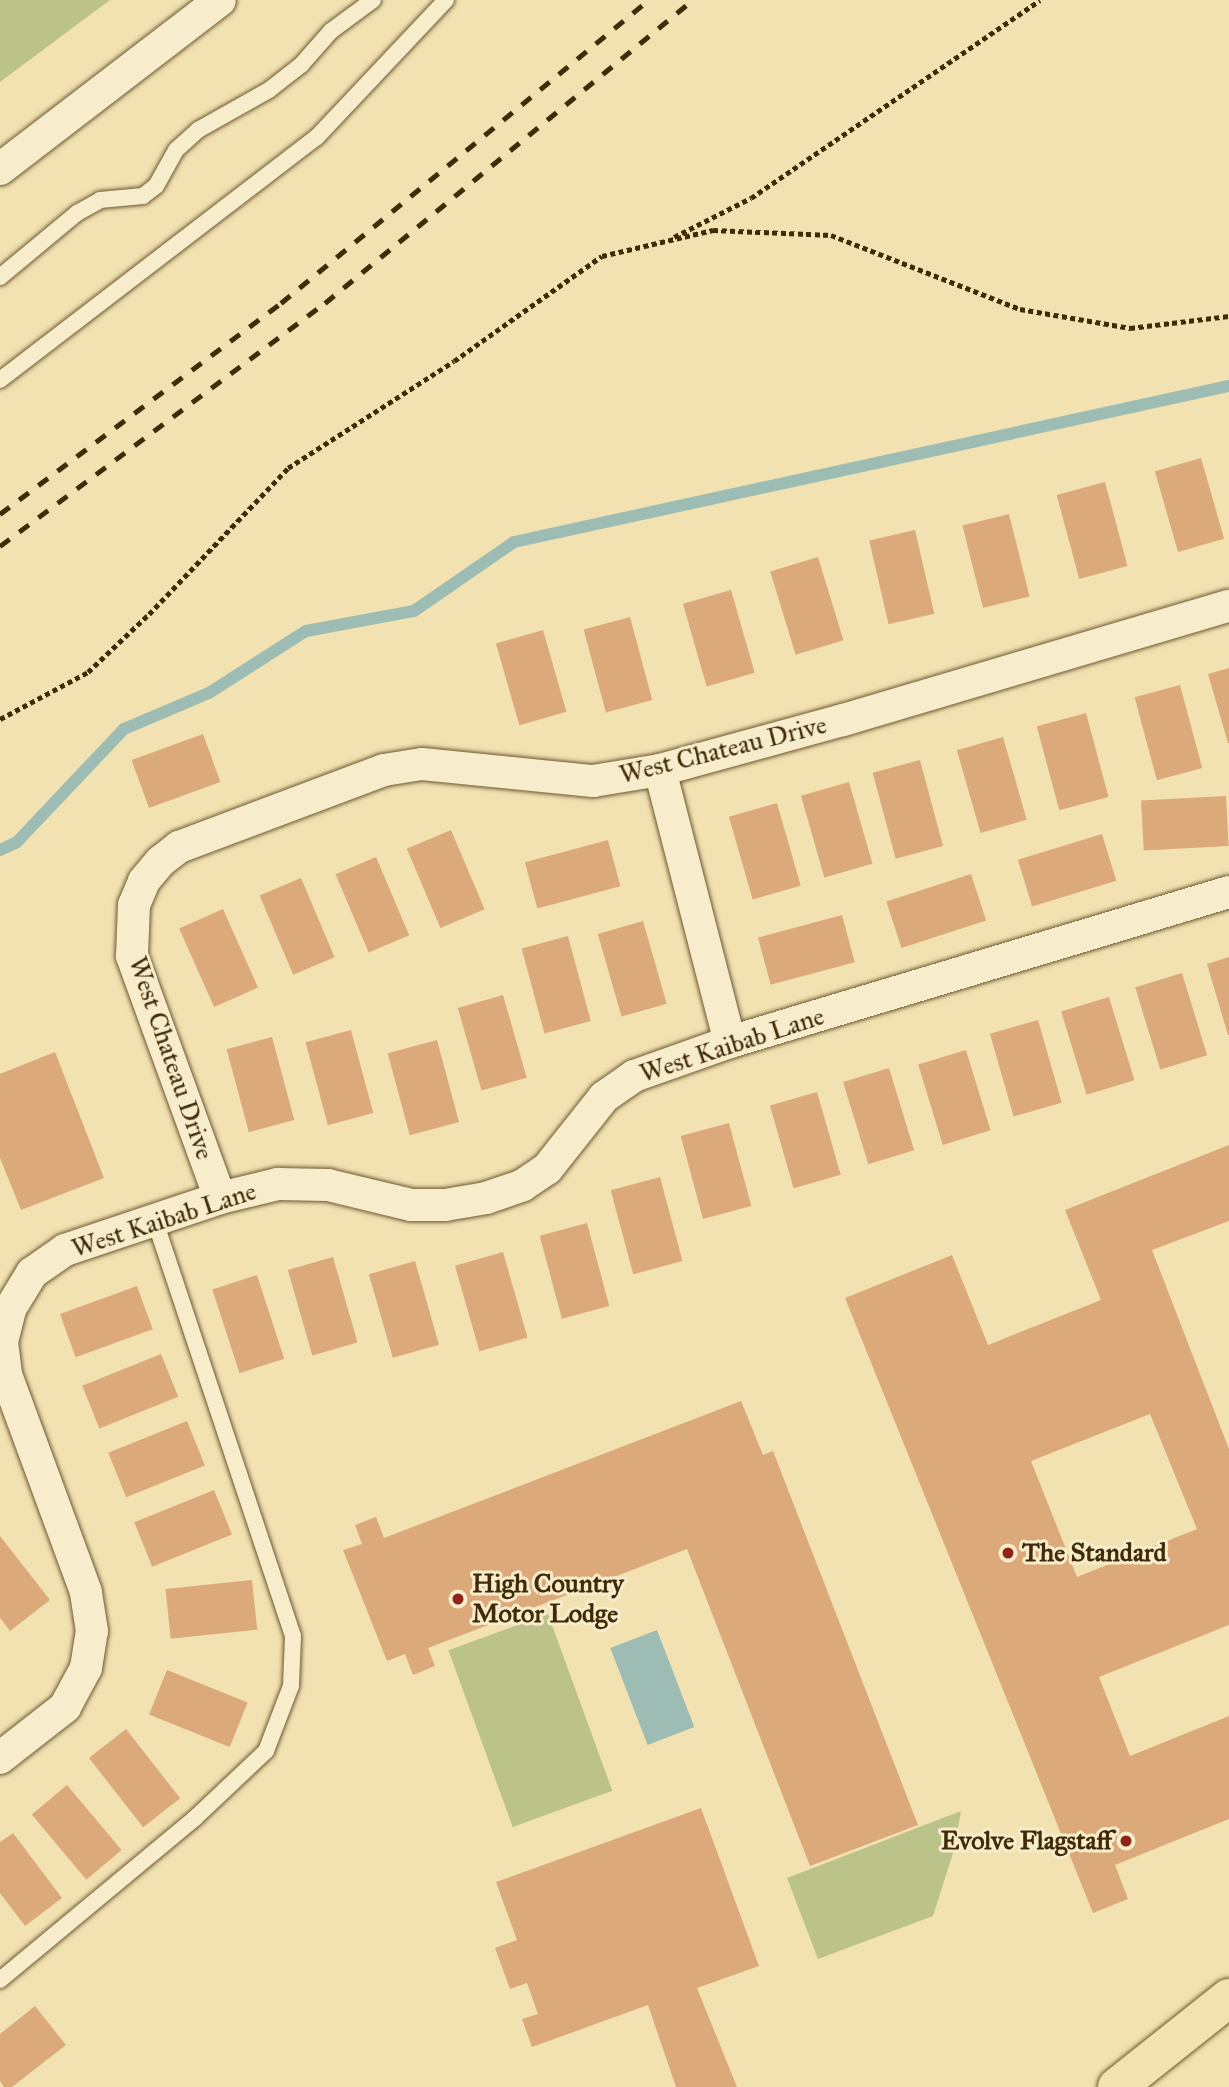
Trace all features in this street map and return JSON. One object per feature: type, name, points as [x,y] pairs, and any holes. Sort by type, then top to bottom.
[{"type":"main road","points":[[1117,2087],[1229,1998]]},
{"type":"street","points":[[0,169],[220,0]]},
{"type":"street","name":"West Chateau Drive","points":[[220,1198],[132,956],[134,905],[144,881],[160,861],[179,847],[202,836],[384,770],[422,764],[593,781],[660,770],[843,720],[1229,606]]},
{"type":"street","points":[[660,770],[730,1042]]},
{"type":"street","name":"West Kaibab Lane","points":[[0,1758],[65,1707],[86,1668],[92,1630],[86,1592],[6,1374],[2,1342],[5,1308],[32,1273],[65,1250],[220,1198],[278,1184],[328,1185],[411,1205],[445,1205],[486,1198],[523,1185],[547,1169],[604,1097],[634,1076],[730,1042],[1229,892]]},
{"type":"lane","points":[[0,277],[77,213],[100,200],[143,196],[156,186],[176,150],[198,130],[269,90],[301,65],[331,31],[365,9],[373,0]]},
{"type":"lane","points":[[0,380],[317,137],[446,0]]},
{"type":"lane","points":[[0,1980],[195,1818],[266,1751],[291,1686],[293,1636],[155,1220]]},
{"type":"path","points":[[667,241],[751,198],[1040,0]]},
{"type":"path","points":[[0,719],[88,672],[149,614],[288,468],[454,361],[602,256],[713,230],[831,235],[1020,309],[1130,328],[1229,316]]},
{"type":"green space","points":[[0,0],[110,0],[0,82]]},
{"type":"green space","points":[[548,1614],[612,1791],[513,1827],[448,1650]]},
{"type":"green space","points":[[961,1811],[954,1850],[933,1916],[818,1959],[787,1878]]},
{"type":"water","points":[[657,1630],[694,1727],[648,1745],[610,1648]]},
{"type":"building","points":[[1201,458],[1224,539],[1178,552],[1155,471]]},
{"type":"building","points":[[1105,482],[1128,566],[1079,579],[1057,495]]},
{"type":"building","points":[[1009,514],[1030,596],[983,608],[962,526]]},
{"type":"building","points":[[915,530],[934,614],[889,624],[869,541]]},
{"type":"building","points":[[818,557],[843,640],[796,655],[770,572]]},
{"type":"building","points":[[731,590],[755,673],[707,686],[683,604]]},
{"type":"building","points":[[630,617],[652,700],[606,712],[584,629]]},
{"type":"building","points":[[543,630],[566,712],[519,725],[496,644]]},
{"type":"building","points":[[1229,668],[1229,743],[1228,743],[1208,674]]},
{"type":"building","points":[[1180,685],[1202,768],[1157,780],[1135,697]]},
{"type":"building","points":[[1086,713],[1109,797],[1059,810],[1037,726]]},
{"type":"building","points":[[203,734],[220,782],[149,808],[132,760]]},
{"type":"building","points":[[1003,737],[1027,820],[981,833],[957,750]]},
{"type":"building","points":[[920,760],[943,846],[896,859],[873,773]]},
{"type":"building","points":[[849,782],[872,864],[824,877],[801,796]]},
{"type":"building","points":[[1226,796],[1229,846],[1144,850],[1141,800]]},
{"type":"building","points":[[777,803],[801,886],[753,899],[729,817]]},
{"type":"building","points":[[451,830],[485,909],[440,928],[407,849]]},
{"type":"building","points":[[1102,834],[1116,881],[1032,907],[1018,860]]},
{"type":"building","points":[[608,840],[620,886],[537,909],[525,862]]},
{"type":"building","points":[[376,857],[409,935],[369,952],[335,874]]},
{"type":"building","points":[[971,874],[986,921],[901,948],[886,902]]},
{"type":"building","points":[[301,878],[335,957],[293,975],[260,896]]},
{"type":"building","points":[[223,909],[258,988],[214,1007],[179,929]]},
{"type":"building","points":[[842,915],[855,962],[771,985],[758,938]]},
{"type":"building","points":[[643,921],[667,1004],[622,1017],[598,934]]},
{"type":"building","points":[[568,936],[591,1021],[544,1033],[522,948]]},
{"type":"building","points":[[1229,957],[1229,1035],[1228,1035],[1207,964]]},
{"type":"building","points":[[1182,973],[1207,1055],[1160,1070],[1135,987]]},
{"type":"building","points":[[503,995],[527,1078],[482,1091],[458,1008]]},
{"type":"building","points":[[1109,997],[1134,1080],[1087,1095],[1061,1012]]},
{"type":"building","points":[[1038,1020],[1062,1103],[1014,1116],[990,1034]]},
{"type":"building","points":[[351,1030],[373,1113],[328,1125],[306,1042]]},
{"type":"building","points":[[272,1037],[294,1120],[249,1132],[227,1049]]},
{"type":"building","points":[[437,1040],[459,1122],[410,1135],[388,1053]]},
{"type":"building","points":[[966,1050],[991,1130],[943,1145],[918,1065]]},
{"type":"building","points":[[55,1052],[104,1178],[21,1210],[0,1158],[0,1074]]},
{"type":"building","points":[[889,1068],[914,1150],[868,1164],[843,1082]]},
{"type":"building","points":[[817,1092],[841,1175],[794,1188],[770,1106]]},
{"type":"building","points":[[729,1123],[751,1206],[703,1219],[681,1136]]},
{"type":"building","name":"The Standard","points":[[1229,1145],[1229,1221],[1152,1250],[1229,1449],[1229,1625],[1099,1677],[1130,1756],[1229,1716],[1229,1819],[1115,1865],[1128,1899],[1093,1913],[845,1298],[952,1255],[988,1345],[1101,1300],[1065,1210]],"holes":[[[1150,1414],[1197,1529],[1077,1577],[1031,1461]]]},
{"type":"building","points":[[660,1177],[683,1261],[633,1274],[611,1190]]},
{"type":"building","points":[[587,1223],[609,1306],[562,1319],[540,1236]]},
{"type":"building","points":[[503,1252],[528,1338],[479,1351],[455,1266]]},
{"type":"building","points":[[333,1257],[358,1343],[312,1356],[288,1270]]},
{"type":"building","points":[[415,1261],[439,1345],[393,1358],[369,1274]]},
{"type":"building","points":[[257,1275],[284,1359],[239,1373],[212,1290]]},
{"type":"building","points":[[137,1286],[153,1329],[76,1357],[60,1314]]},
{"type":"building","points":[[161,1354],[178,1397],[99,1428],[82,1386]]},
{"type":"building","name":"High Country Motor Lodge","points":[[741,1401],[763,1455],[773,1451],[918,1825],[810,1866],[687,1549],[428,1648],[435,1666],[413,1675],[405,1654],[387,1661],[343,1550],[362,1544],[355,1525],[376,1517],[384,1538]]},
{"type":"building","points":[[187,1421],[205,1466],[126,1497],[108,1453]]},
{"type":"building","points":[[214,1490],[232,1535],[152,1567],[134,1522]]},
{"type":"building","points":[[0,1536],[50,1600],[10,1631],[0,1618]]},
{"type":"building","points":[[252,1580],[257,1630],[171,1639],[165,1589]]},
{"type":"building","points":[[167,1670],[248,1703],[230,1747],[149,1715]]},
{"type":"building","points":[[126,1729],[180,1798],[143,1827],[89,1758]]},
{"type":"building","points":[[67,1785],[122,1850],[86,1880],[32,1815]]},
{"type":"building","points":[[701,1808],[759,1966],[697,1988],[737,2087],[676,2087],[648,2005],[532,2047],[522,2019],[538,2014],[527,1983],[510,1989],[495,1948],[517,1940],[496,1882]]},
{"type":"building","points":[[13,1833],[62,1898],[25,1926],[0,1893],[0,1842]]},
{"type":"building","points":[[35,2006],[66,2045],[12,2087],[4,2087],[0,2081],[0,2034]]},
{"type":"waterway","points":[[0,850],[17,842],[124,729],[209,693],[306,631],[414,611],[514,542],[1229,386]]},
{"type":"railway","points":[[0,514],[281,303],[649,0]]},
{"type":"railway","points":[[0,546],[325,303],[692,0]]},
{"type":"place","name":"The Standard","points":[[1008,1553]]},
{"type":"place","name":"High Country Motor Lodge","points":[[458,1599]]},
{"type":"place","name":"Evolve Flagstaff","points":[[1126,1841]]}]
